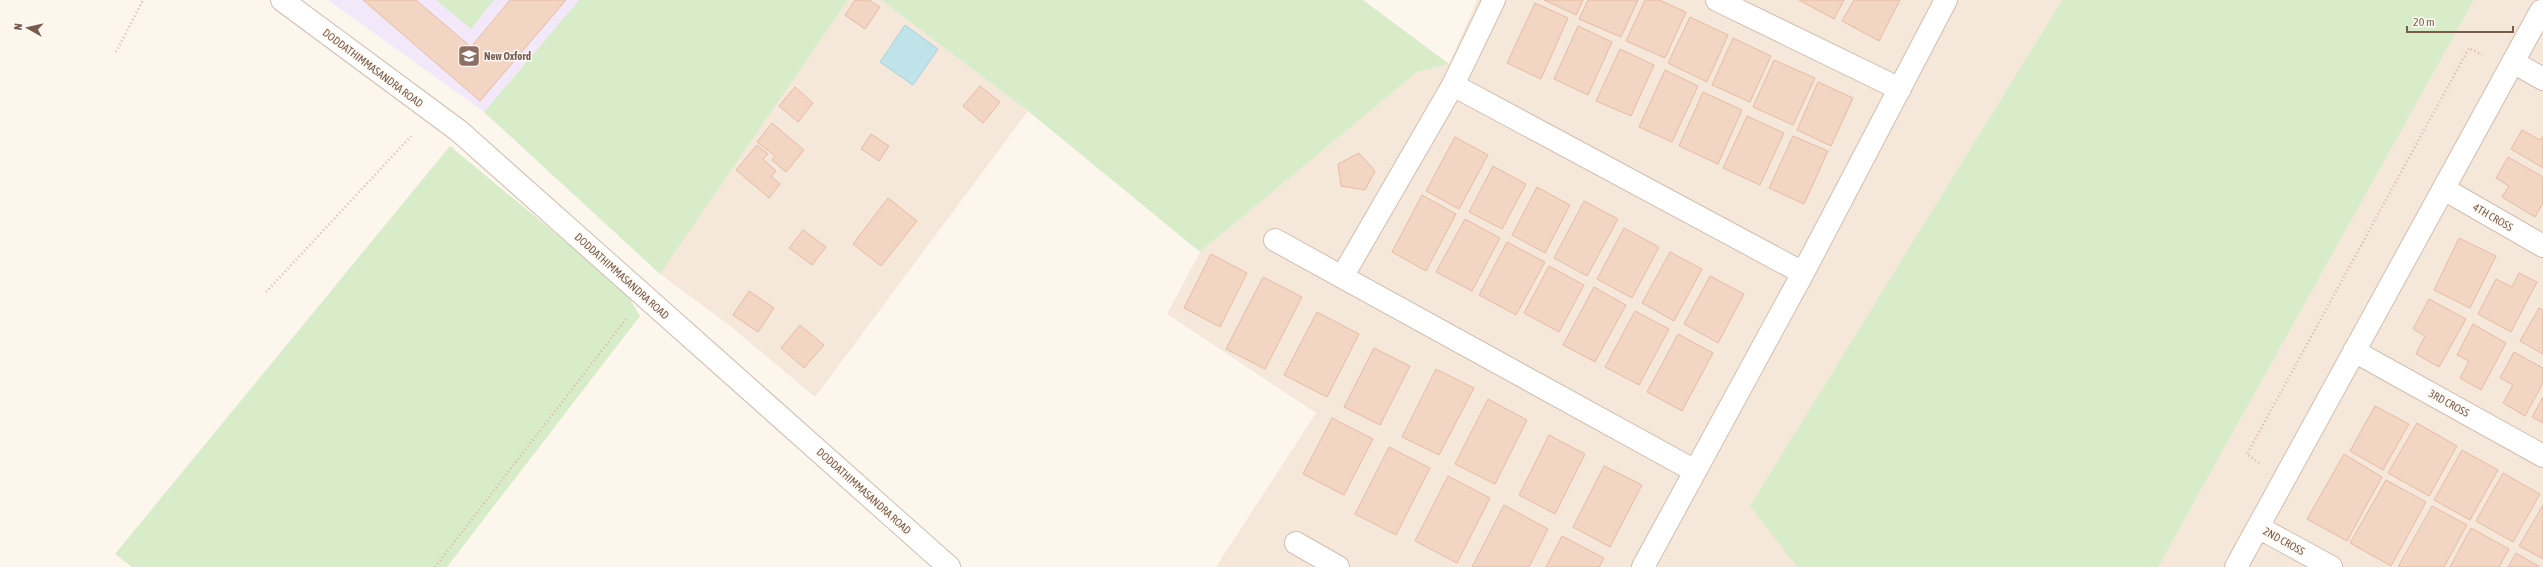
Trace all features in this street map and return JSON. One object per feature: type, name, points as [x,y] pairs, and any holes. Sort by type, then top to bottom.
[{"type":"street","name":"DODDATHIMMASANDRA ROAD","points":[[282,0],[432,113],[459,131],[949,567]]},
{"type":"street","points":[[1342,277],[1452,85],[1494,0]]},
{"type":"street","points":[[1717,0],[1900,89]]},
{"type":"street","points":[[1643,567],[1803,273],[1946,0]]},
{"type":"street","points":[[2236,567],[2541,11]]},
{"type":"street","points":[[2511,66],[2543,79]]},
{"type":"street","points":[[1452,85],[1803,273]]},
{"type":"street","name":"4TH CROSS","points":[[2444,189],[2543,246]]},
{"type":"street","points":[[1274,240],[1695,471]]},
{"type":"street","name":"3RD CROSS","points":[[2354,351],[2543,456]]},
{"type":"street","name":"2ND CROSS","points":[[2258,527],[2331,567]]},
{"type":"street","points":[[1296,543],[1338,567]]},
{"type":"path","points":[[116,52],[143,0]]},
{"type":"path","points":[[2283,480],[2246,454],[2469,48],[2511,66]]},
{"type":"path","points":[[266,292],[432,113]]},
{"type":"path","points":[[435,567],[645,296]]},
{"type":"shaded area","name":"New Oxford","points":[[328,0],[579,0],[484,112]]},
{"type":"shaded area","points":[[848,0],[881,0],[1028,111],[815,397],[729,325],[660,274]]},
{"type":"shaded area","points":[[1477,0],[2062,0],[1751,505],[1797,567],[1216,567],[1316,413],[1167,314],[1200,252],[1417,72],[1449,64]]},
{"type":"shaded area","points":[[2474,0],[2543,0],[2543,567],[2158,567]]},
{"type":"green space","points":[[436,0],[494,0],[471,29]]},
{"type":"green space","points":[[579,0],[848,0],[660,274],[484,112]]},
{"type":"green space","points":[[881,0],[1363,0],[1449,64],[1417,72],[1200,252],[1028,111]]},
{"type":"green space","points":[[2062,0],[2474,0],[2158,567],[1797,567],[1750,506]]},
{"type":"green space","points":[[450,146],[625,291],[640,316],[447,567],[132,567],[115,554]]},
{"type":"water","points":[[905,25],[938,49],[913,85],[880,62]]},
{"type":"building","points":[[363,0],[416,0],[471,47],[510,0],[566,0],[480,101]]},
{"type":"building","points":[[855,0],[869,0],[880,7],[865,29],[845,15]]},
{"type":"building","points":[[1544,0],[1583,0],[1576,15]]},
{"type":"building","points":[[1588,0],[1638,0],[1621,37],[1579,19]]},
{"type":"building","points":[[1645,0],[1659,0],[1686,12],[1665,58],[1626,41]]},
{"type":"building","points":[[1799,0],[1844,0],[1834,19]]},
{"type":"building","points":[[1854,0],[1900,0],[1879,41],[1842,21]]},
{"type":"building","points":[[1535,3],[1568,18],[1541,79],[1507,63]]},
{"type":"building","points":[[1690,17],[1728,35],[1707,82],[1668,63]]},
{"type":"building","points":[[1578,26],[1612,42],[1588,95],[1554,79]]},
{"type":"building","points":[[1733,38],[1771,56],[1750,102],[1712,85]]},
{"type":"building","points":[[1620,49],[1654,65],[1631,116],[1596,101]]},
{"type":"building","points":[[1774,60],[1815,78],[1793,125],[1753,107]]},
{"type":"building","points":[[1665,70],[1698,86],[1672,142],[1639,127]]},
{"type":"building","points":[[1818,82],[1853,98],[1831,146],[1797,130]]},
{"type":"building","points":[[980,86],[1000,102],[983,123],[963,106]]},
{"type":"building","points":[[795,87],[813,103],[798,122],[779,106]]},
{"type":"building","points":[[1703,92],[1742,110],[1718,164],[1679,146]]},
{"type":"building","points":[[1747,116],[1784,133],[1760,185],[1723,168]]},
{"type":"building","points":[[772,123],[804,150],[786,172],[772,160],[775,156],[757,142]]},
{"type":"building","points":[[2522,130],[2540,140],[2543,136],[2543,168],[2511,149]]},
{"type":"building","points":[[871,134],[889,146],[879,161],[861,149]]},
{"type":"building","points":[[1793,136],[1828,151],[1804,204],[1769,188]]},
{"type":"building","points":[[1455,137],[1488,155],[1459,209],[1426,191]]},
{"type":"building","points":[[757,145],[768,154],[763,159],[776,171],[771,176],[780,184],[769,198],[736,170]]},
{"type":"building","points":[[1359,153],[1375,171],[1365,190],[1341,186],[1338,164]]},
{"type":"building","points":[[2508,157],[2543,177],[2543,203],[2535,217],[2502,197],[2509,186],[2496,178]]},
{"type":"building","points":[[1493,166],[1526,184],[1502,229],[1469,212]]},
{"type":"building","points":[[1537,187],[1570,205],[1545,253],[1512,235]]},
{"type":"building","points":[[1422,195],[1456,214],[1426,271],[1392,252]]},
{"type":"building","points":[[888,198],[917,221],[881,266],[853,244]]},
{"type":"building","points":[[1584,201],[1618,219],[1587,276],[1554,258]]},
{"type":"building","points":[[1465,219],[1500,238],[1472,291],[1436,272]]},
{"type":"building","points":[[1624,228],[1659,247],[1632,298],[1597,279]]},
{"type":"building","points":[[803,230],[826,247],[812,265],[789,248]]},
{"type":"building","points":[[2459,238],[2496,256],[2470,308],[2434,290]]},
{"type":"building","points":[[1507,242],[1545,262],[1516,315],[1479,295]]},
{"type":"building","points":[[1670,252],[1702,269],[1674,321],[1642,303]]},
{"type":"building","points":[[1211,254],[1247,273],[1220,327],[1184,308]]},
{"type":"building","points":[[1549,266],[1584,285],[1559,332],[1524,313]]},
{"type":"building","points":[[2519,273],[2537,282],[2511,332],[2478,314],[2496,279],[2512,287]]},
{"type":"building","points":[[1710,276],[1744,294],[1718,343],[1684,324]]},
{"type":"building","points":[[1263,277],[1302,297],[1265,369],[1226,349]]},
{"type":"building","points":[[1594,287],[1626,305],[1595,362],[1563,345]]},
{"type":"building","points":[[749,291],[774,308],[758,332],[733,315]]},
{"type":"building","points":[[2429,299],[2466,319],[2439,367],[2416,354],[2425,336],[2413,329]]},
{"type":"building","points":[[2539,308],[2543,310],[2543,354],[2520,341]]},
{"type":"building","points":[[1635,311],[1669,329],[1639,385],[1605,367]]},
{"type":"building","points":[[1317,312],[1359,334],[1327,397],[1284,375]]},
{"type":"building","points":[[2473,324],[2506,343],[2481,390],[2460,378],[2469,361],[2457,355]]},
{"type":"building","points":[[800,325],[824,345],[804,368],[781,348]]},
{"type":"building","points":[[1678,334],[1713,353],[1682,411],[1647,392]]},
{"type":"building","points":[[1374,348],[1410,366],[1380,425],[1344,407]]},
{"type":"building","points":[[2514,352],[2543,368],[2543,383],[2525,416],[2503,403],[2513,385],[2500,378]]},
{"type":"building","points":[[1436,369],[1474,388],[1439,455],[1402,437]]},
{"type":"building","points":[[2543,397],[2543,423],[2532,417]]},
{"type":"building","points":[[1488,399],[1527,420],[1495,484],[1455,464]]},
{"type":"building","points":[[2375,406],[2409,424],[2383,470],[2350,451]]},
{"type":"building","points":[[1332,418],[1373,439],[1344,495],[1303,474]]},
{"type":"building","points":[[2417,423],[2457,446],[2429,496],[2388,473]]},
{"type":"building","points":[[1549,435],[1585,454],[1555,514],[1519,495]]},
{"type":"building","points":[[1389,447],[1430,468],[1396,535],[1355,514]]},
{"type":"building","points":[[2462,450],[2498,470],[2470,520],[2434,500]]},
{"type":"building","points":[[2344,454],[2382,477],[2347,541],[2307,519]]},
{"type":"building","points":[[1604,466],[1642,485],[1610,547],[1573,527]]},
{"type":"building","points":[[2503,473],[2540,494],[2513,542],[2476,521]]},
{"type":"building","points":[[1448,476],[1490,498],[1457,563],[1415,541]]},
{"type":"building","points":[[2386,480],[2426,502],[2391,566],[2350,543]]},
{"type":"building","points":[[1504,505],[1548,529],[1529,567],[1472,567]]},
{"type":"building","points":[[2543,505],[2543,559],[2519,546]]},
{"type":"building","points":[[2432,506],[2467,525],[2444,567],[2398,567]]},
{"type":"building","points":[[2471,528],[2509,549],[2499,567],[2450,567]]},
{"type":"building","points":[[1562,536],[1604,558],[1599,567],[1546,567]]},
{"type":"building","points":[[2516,553],[2540,567],[2508,567]]},
{"type":"place","name":"New Oxford","points":[[469,56]]}]
